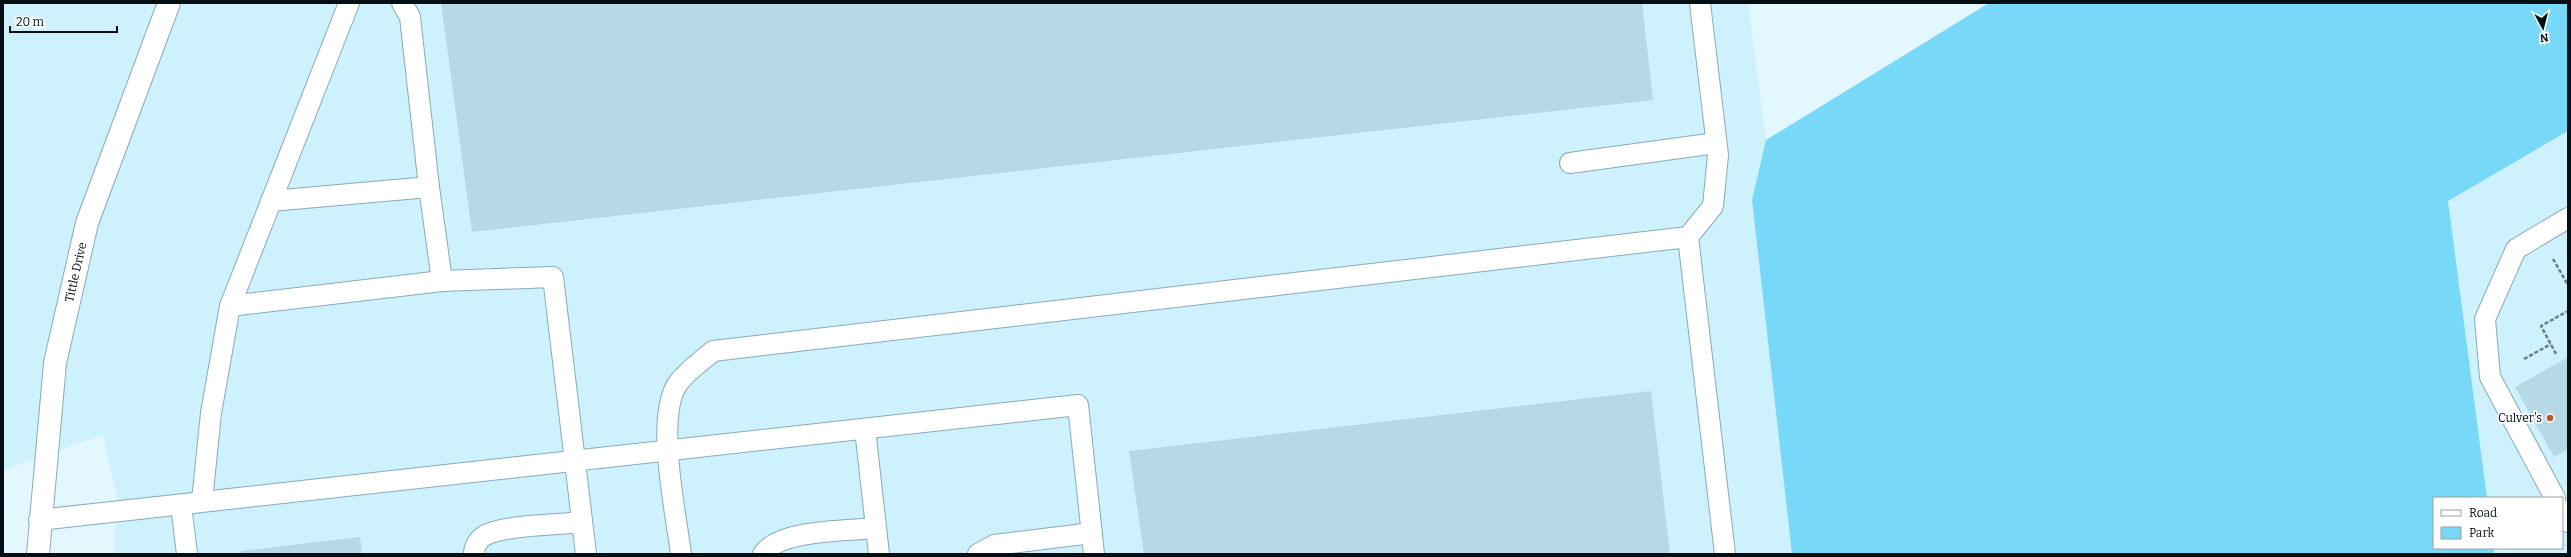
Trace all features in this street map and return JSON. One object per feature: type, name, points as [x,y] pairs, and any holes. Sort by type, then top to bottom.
[{"type":"street","name":"Tittle Drive","points":[[38,554],[39,520],[55,363],[87,223],[169,3]]},
{"type":"lane","points":[[202,502],[211,413],[230,306],[349,3]]},
{"type":"lane","points":[[402,3],[410,17],[429,187],[442,281]]},
{"type":"lane","points":[[681,554],[668,450],[666,415],[678,382],[713,351],[1688,237],[1713,206],[1718,155],[1700,3]]},
{"type":"lane","points":[[1570,162],[1716,143]]},
{"type":"lane","points":[[271,201],[429,187]]},
{"type":"lane","points":[[2554,497],[2490,376],[2485,319],[2516,249],[2568,218]]},
{"type":"lane","points":[[1688,237],[1725,554]]},
{"type":"lane","points":[[230,306],[442,281],[553,277],[586,554]]},
{"type":"lane","points":[[39,520],[1078,405],[1094,554]]},
{"type":"lane","points":[[865,429],[879,554]]},
{"type":"lane","points":[[181,505],[187,554]]},
{"type":"lane","points":[[2563,512],[2568,522]]},
{"type":"lane","points":[[474,554],[474,547],[483,536],[498,531],[582,522]]},
{"type":"lane","points":[[763,554],[766,550],[789,537],[876,528]]},
{"type":"lane","points":[[978,554],[994,545],[1092,533]]},
{"type":"path","points":[[2556,354],[2541,326],[2568,311]]},
{"type":"path","points":[[2524,359],[2551,344]]},
{"type":"shaded area","points":[[3,3],[1748,3],[1766,140],[1752,200],[1792,554],[114,554],[117,498],[103,435],[3,470]]},
{"type":"shaded area","points":[[2568,131],[2568,554],[2494,554],[2494,549],[2563,549],[2563,497],[2487,497],[2448,201]]},
{"type":"green space","points":[[1989,3],[2568,3],[2568,131],[2448,201],[2487,497],[2433,497],[2433,549],[2494,549],[2494,554],[1792,554],[1752,200],[1766,140]]},
{"type":"building","points":[[441,3],[1642,3],[1653,100],[472,232]]},
{"type":"building","name":"Culver's","points":[[2568,357],[2568,449],[2554,457],[2515,387]]},
{"type":"building","points":[[1651,391],[1670,554],[1144,554],[1129,451]]},
{"type":"building","points":[[360,537],[362,554],[241,554],[241,551]]},
{"type":"place","name":"Culver's","points":[[2550,418]]}]
